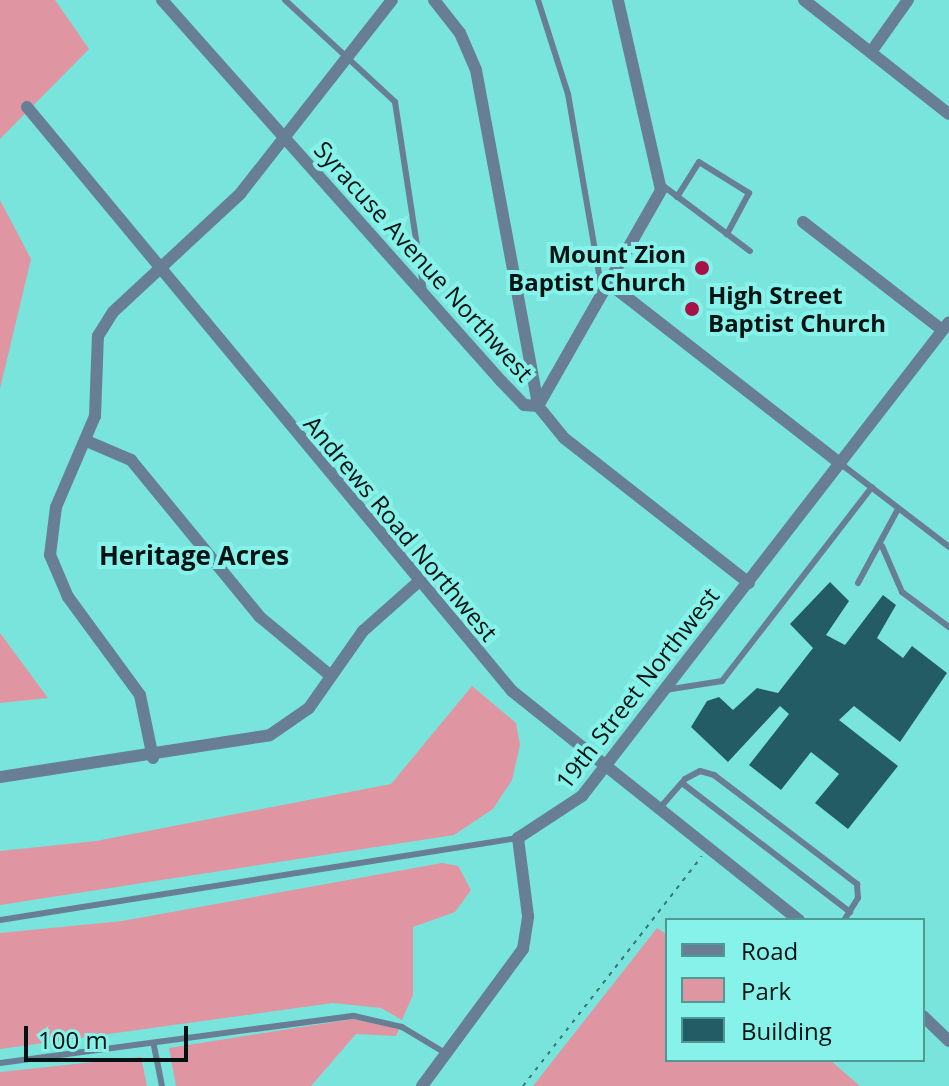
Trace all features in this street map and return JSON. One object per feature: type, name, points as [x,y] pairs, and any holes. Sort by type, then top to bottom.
[{"type":"street","name":"Syracuse Avenue Northwest","points":[[162,0],[524,405],[538,406],[564,438],[749,583]]},
{"type":"street","points":[[153,758],[140,695],[68,597],[50,555],[56,507],[89,442],[98,336],[113,312],[240,194],[392,0]]},
{"type":"street","points":[[434,0],[460,33],[476,70],[538,406]]},
{"type":"street","points":[[538,406],[604,298],[662,185],[618,0]]},
{"type":"street","points":[[804,0],[949,114]]},
{"type":"street","points":[[871,52],[908,0]]},
{"type":"street","name":"Andrews Road Northwest","points":[[27,107],[417,583],[512,691],[796,918]]},
{"type":"street","points":[[803,222],[946,326]]},
{"type":"street","points":[[611,285],[841,464]]},
{"type":"street","name":"19th Street Northwest","points":[[518,838],[567,811],[605,768],[946,326]]},
{"type":"street","points":[[89,442],[131,460],[269,628],[331,676]]},
{"type":"street","points":[[0,777],[153,758],[270,735],[299,718],[363,631],[417,583]]},
{"type":"street","points":[[422,1086],[523,949],[528,916],[518,838]]},
{"type":"street","points":[[925,1018],[949,1041]]},
{"type":"lane","points":[[285,0],[348,55],[395,102],[424,295]]},
{"type":"lane","points":[[538,0],[568,94],[604,298]]},
{"type":"lane","points":[[677,197],[699,162],[749,193],[727,234]]},
{"type":"lane","points":[[662,185],[750,251]]},
{"type":"lane","points":[[841,464],[949,547]]},
{"type":"lane","points":[[664,690],[722,681],[872,487]]},
{"type":"lane","points":[[858,583],[882,546],[898,509]]},
{"type":"lane","points":[[882,546],[902,592],[949,627]]},
{"type":"lane","points":[[658,810],[682,783],[700,771],[714,775],[845,875],[858,889],[846,918]]},
{"type":"lane","points":[[682,783],[850,912]]},
{"type":"lane","name":"19th Street Northwest","points":[[0,920],[518,838]]},
{"type":"lane","points":[[0,1063],[154,1046],[354,1016],[402,1027],[447,1054]]},
{"type":"lane","points":[[154,1046],[162,1086]]},
{"type":"path","points":[[523,1086],[708,849]]},
{"type":"green space","points":[[0,0],[55,0],[89,49],[0,139]]},
{"type":"green space","points":[[0,200],[31,259],[0,389]]},
{"type":"green space","points":[[0,633],[48,698],[0,703]]},
{"type":"green space","points":[[472,686],[516,723],[520,745],[512,780],[493,809],[454,835],[0,905],[0,851],[96,841],[391,784]]},
{"type":"green space","points":[[442,863],[458,866],[471,890],[455,912],[413,927],[413,995],[402,1020],[381,1008],[333,1003],[0,1049],[0,933],[122,921]]},
{"type":"green space","points":[[657,928],[665,934],[665,1062],[832,1062],[860,1086],[533,1086]]},
{"type":"green space","points":[[353,1019],[399,1029],[396,1036],[356,1034],[311,1086],[176,1086],[169,1048]]},
{"type":"green space","points":[[141,1057],[147,1086],[0,1086],[0,1072]]},
{"type":"building","points":[[830,582],[849,601],[826,635],[845,645],[883,595],[896,605],[877,638],[903,658],[912,646],[947,673],[900,742],[854,706],[839,720],[898,766],[848,829],[815,803],[839,774],[811,752],[781,790],[749,765],[789,714],[780,706],[728,762],[691,727],[707,701],[719,697],[733,710],[757,688],[778,693],[813,648],[790,624]]},
{"type":"place","name":"Mount Zion Baptist Church","points":[[702,268]]},
{"type":"place","name":"High Street Baptist Church","points":[[692,309]]},
{"type":"district","name":"Heritage Acres","points":[[194,556]]}]
